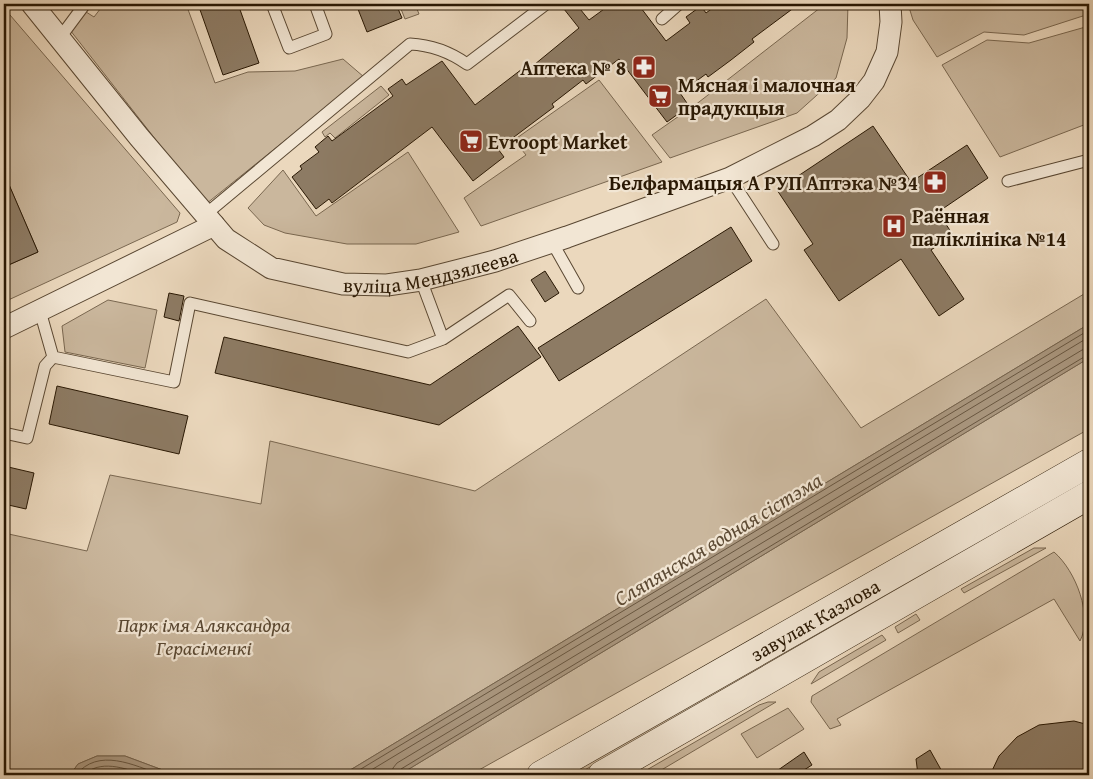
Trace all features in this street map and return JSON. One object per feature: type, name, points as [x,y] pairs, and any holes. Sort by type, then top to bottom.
[{"type":"main road","name":"завулак Казлова","points":[[541,775],[1089,462]]},
{"type":"main road","name":"завулак Казлова","points":[[602,775],[1089,495]]},
{"type":"street","name":"вуліца Мендзялеева","points":[[32,4],[139,138],[226,239],[271,268],[343,284],[387,285],[421,280],[495,261],[552,242],[730,178],[814,136],[838,120],[860,100],[869,87],[887,52],[890,4]]},
{"type":"street","points":[[4,328],[40,311],[210,219]]},
{"type":"lane","points":[[59,39],[85,4]]},
{"type":"lane","points":[[272,4],[289,48],[326,34],[315,4]]},
{"type":"lane","points":[[210,219],[410,44],[436,48],[467,64],[546,4]]},
{"type":"lane","points":[[662,19],[679,4]]},
{"type":"lane","points":[[1008,181],[1089,160]]},
{"type":"lane","points":[[730,178],[773,244]]},
{"type":"lane","points":[[552,242],[578,288]]},
{"type":"lane","points":[[421,280],[443,339]]},
{"type":"lane","points":[[53,357],[174,382],[190,303],[408,352],[443,339],[509,295],[530,321]]},
{"type":"lane","points":[[40,311],[53,357]]},
{"type":"lane","points":[[4,433],[26,438],[45,366],[53,357]]},
{"type":"green space","points":[[104,4],[186,4],[215,83],[248,72],[295,71],[343,59],[364,77],[206,204],[70,30],[83,10],[94,17]]},
{"type":"green space","points":[[399,4],[415,4],[419,14],[405,19]]},
{"type":"green space","points":[[825,4],[848,4],[847,38],[836,78],[797,113],[670,158],[652,135],[699,102]]},
{"type":"green space","points":[[908,4],[1089,4],[1089,14],[1024,35],[984,32],[937,57],[913,20]]},
{"type":"green space","points":[[4,8],[180,213],[177,222],[4,302],[4,267],[38,252],[9,185],[4,187]]},
{"type":"green space","points":[[1089,26],[1089,123],[1000,157],[942,65],[987,40],[1029,43]]},
{"type":"green space","points":[[599,80],[662,162],[481,226],[464,198],[526,155],[514,140]]},
{"type":"green space","points":[[381,86],[389,95],[335,138],[330,133],[325,137],[322,132]]},
{"type":"green space","points":[[408,152],[459,232],[416,244],[347,244],[285,233],[264,225],[248,208],[283,170],[316,216]]},
{"type":"green space","name":"Парк імя Аляксандра Герасіменкі","points":[[1089,291],[1089,324],[342,775],[176,775],[125,756],[97,756],[78,764],[70,775],[4,775],[4,533],[87,551],[110,475],[261,504],[270,441],[475,491],[766,299],[861,428]]},
{"type":"green space","points":[[108,300],[157,310],[145,368],[65,352],[62,326]]},
{"type":"green space","points":[[1089,358],[1089,429],[470,775],[399,775]]},
{"type":"green space","points":[[1034,548],[1046,548],[964,593],[961,589]]},
{"type":"green space","points":[[1054,552],[1069,570],[1080,594],[1085,619],[1084,631],[1080,641],[1054,599],[837,719],[841,725],[830,729],[811,702],[812,696]]},
{"type":"green space","points":[[864,602],[866,608],[576,775],[564,775]]},
{"type":"green space","points":[[916,614],[920,620],[898,633],[895,627]]},
{"type":"green space","points":[[882,635],[886,640],[811,684],[819,672]]},
{"type":"green space","points":[[776,702],[653,775],[638,775],[759,705]]},
{"type":"green space","points":[[788,708],[804,729],[757,758],[741,734]]},
{"type":"water","points":[[1089,324],[1089,358],[399,775],[342,775]]},
{"type":"water","points":[[97,756],[125,756],[176,775],[70,775],[78,764]]},
{"type":"building","points":[[198,4],[238,4],[259,63],[223,75]]},
{"type":"building","points":[[356,4],[396,4],[402,18],[367,32]]},
{"type":"building","points":[[560,4],[576,4],[589,20],[611,4],[638,4],[666,41],[690,23],[686,17],[701,6],[706,13],[718,4],[799,4],[752,39],[754,42],[731,60],[708,77],[706,74],[680,93],[689,106],[667,122],[619,59],[586,84],[583,80],[552,104],[554,107],[498,149],[504,157],[473,181],[432,127],[332,203],[329,199],[316,209],[292,177],[302,169],[300,166],[319,152],[315,147],[328,136],[332,141],[393,96],[388,89],[402,79],[406,85],[442,61],[475,105],[526,66],[529,69],[579,28]]},
{"type":"building","name":"Раённая паліклініка №14","points":[[873,126],[911,182],[967,145],[988,178],[938,212],[953,235],[931,250],[964,299],[939,316],[901,259],[839,301],[804,250],[813,244],[777,190]]},
{"type":"building","points":[[4,173],[38,252],[4,267]]},
{"type":"building","points":[[731,227],[752,261],[559,381],[538,348]]},
{"type":"building","points":[[545,271],[559,293],[545,302],[531,280]]},
{"type":"building","points":[[169,293],[184,296],[179,321],[164,317]]},
{"type":"building","points":[[518,326],[541,357],[439,425],[215,373],[224,337],[430,385]]},
{"type":"building","points":[[57,386],[188,416],[179,454],[49,424]]},
{"type":"building","points":[[4,466],[34,473],[26,509],[4,504]]},
{"type":"building","points":[[1074,721],[1089,725],[1089,775],[990,775],[999,756],[1017,737],[1039,725]]},
{"type":"building","points":[[930,750],[944,775],[918,775],[916,759]]},
{"type":"building","points":[[804,752],[812,765],[796,775],[771,775]]},
{"type":"place","name":"Аптека № 8","points":[[644,67]]},
{"type":"place","name":"Мясная і малочная прадукцыя","points":[[660,96]]},
{"type":"place","name":"Evroopt Market","points":[[471,141]]},
{"type":"place","name":"Белфармацыя А РУП Аптэка №34","points":[[935,182]]},
{"type":"place","name":"Раённая паліклініка №14","points":[[894,226]]},
{"type":"water label","name":"Сляпянская водная сістэма","points":[[718,539]]}]
